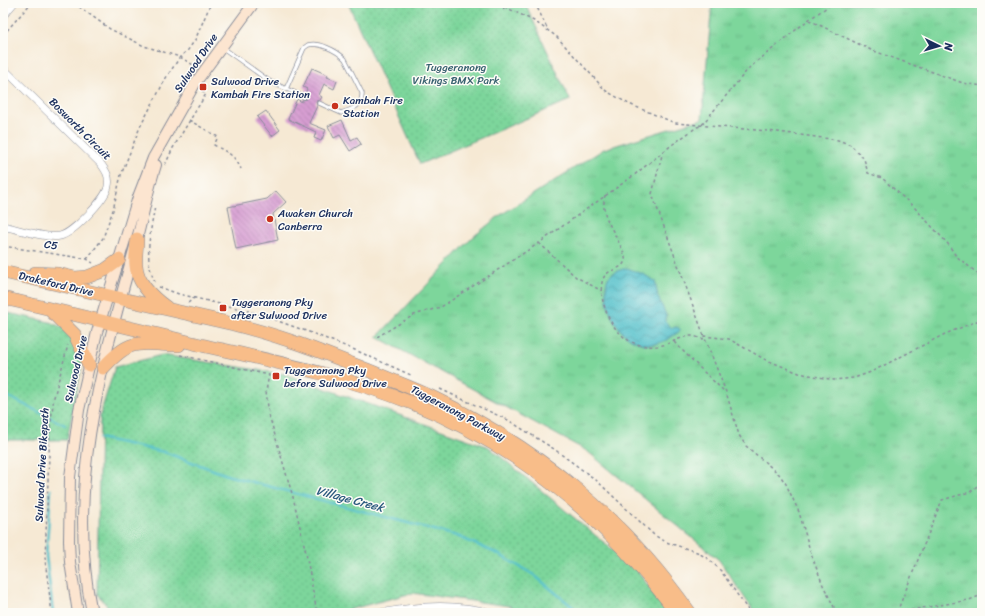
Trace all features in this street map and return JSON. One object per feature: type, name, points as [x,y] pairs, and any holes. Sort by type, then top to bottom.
[{"type":"highway","points":[[137,239],[136,265],[141,280],[156,300],[171,311]]},
{"type":"highway","points":[[6,272],[58,274],[75,278],[92,276],[105,270],[119,260]]},
{"type":"highway","name":"Drakeford Drive","points":[[6,272],[114,297]]},
{"type":"highway","name":"Tuggeranong Parkway","points":[[114,297],[233,324],[303,345],[405,385],[493,430],[557,473],[602,510],[662,576],[690,613]]},
{"type":"highway","points":[[3,298],[101,321]]},
{"type":"highway","points":[[48,308],[70,328],[77,338],[89,366]]},
{"type":"highway","name":"Tuggeranong Parkway","points":[[101,321],[306,369],[385,393],[439,415],[488,441],[539,473],[570,497],[592,516],[646,572],[677,613]]},
{"type":"highway","points":[[103,368],[119,352],[134,344],[201,345]]},
{"type":"main road","name":"Sulwood Drive","points":[[91,608],[82,522],[84,483],[91,422],[114,324],[114,297],[119,260],[147,172],[163,140],[196,82],[254,3]]},
{"type":"main road","name":"Sulwood Drive","points":[[78,613],[70,562],[69,497],[75,432],[89,366],[101,321],[114,297],[137,239],[163,140]]},
{"type":"main road","points":[[91,608],[96,613]]},
{"type":"street","points":[[3,16],[14,3]]},
{"type":"street","name":"Bosworth Circuit","points":[[3,68],[102,164],[107,171],[109,180],[105,196],[70,232],[60,236],[49,236],[3,226]]},
{"type":"street","points":[[381,613],[416,606],[441,606],[492,613]]},
{"type":"lane","points":[[286,89],[304,48],[313,44],[320,45],[341,55],[345,59],[362,93],[362,98],[356,107],[341,113],[318,103]]},
{"type":"lane","points":[[221,47],[270,82],[304,97]]},
{"type":"path","points":[[3,35],[31,3]]},
{"type":"path","points":[[74,3],[110,29],[144,46],[180,57],[195,66],[194,68]]},
{"type":"path","points":[[94,264],[88,259],[103,238],[113,210],[121,175],[140,127],[166,78],[180,57],[195,40],[211,3]]},
{"type":"path","points":[[535,3],[548,31]]},
{"type":"path","points":[[377,337],[414,315],[441,307],[539,243],[662,154],[673,144],[701,126],[749,68],[808,20],[833,3]]},
{"type":"path","points":[[504,10],[503,6],[534,21],[556,36],[606,91],[629,104],[674,123],[778,132],[838,140],[851,146],[864,159],[868,173],[882,178],[914,207],[948,244],[956,256],[982,278]]},
{"type":"path","points":[[808,20],[871,50],[963,83],[982,86]]},
{"type":"path","points":[[164,167],[189,120],[206,94],[201,90],[203,87]]},
{"type":"path","points":[[189,120],[218,137],[214,145],[236,158],[241,169]]},
{"type":"path","points":[[662,154],[652,194],[726,392],[739,434],[746,446],[778,474],[786,484],[799,512],[811,554],[823,585],[837,613]]},
{"type":"path","points":[[605,195],[604,213],[625,256],[625,261],[621,267],[610,271],[604,278],[602,291],[604,307],[612,325],[618,332],[631,342],[642,346],[658,346],[691,336],[703,339],[704,336],[728,339],[764,359],[799,373],[834,380],[854,378],[871,372],[945,334],[982,319]]},
{"type":"path","points":[[156,200],[148,248],[150,268],[156,286]]},
{"type":"path","points":[[539,243],[576,277],[602,291]]},
{"type":"path","name":"C5","points":[[3,246],[88,259]]},
{"type":"path","name":"Sulwood Drive Bikepath","points":[[52,613],[45,560],[50,428],[54,397],[63,360],[68,345],[77,338]]},
{"type":"path","points":[[673,342],[726,392]]},
{"type":"path","points":[[179,355],[269,375],[266,390],[269,415],[293,497],[306,553],[317,613]]},
{"type":"path","points":[[897,612],[942,500],[970,492],[982,482]]},
{"type":"path","points":[[893,613],[969,600],[982,595]]},
{"type":"green space","name":"Tuggeranong Vikings BMX Park","points":[[348,3],[525,3],[570,100],[420,164]]},
{"type":"green space","points":[[712,3],[982,3],[982,613],[755,613],[719,560],[587,451],[377,337],[473,237],[499,216],[604,149],[702,119]]},
{"type":"green space","points":[[3,312],[50,322],[71,334],[82,364],[67,440],[3,440]]},
{"type":"green space","points":[[162,355],[284,374],[489,447],[637,570],[667,613],[523,613],[510,606],[412,593],[336,613],[101,613],[100,608],[108,607],[97,594],[100,415],[115,367]]},
{"type":"water","points":[[627,268],[643,274],[655,281],[658,297],[666,315],[666,322],[672,328],[677,327],[681,330],[664,341],[655,344],[636,342],[622,332],[609,310],[606,286],[608,278],[612,274]]},
{"type":"building","points":[[312,68],[337,81],[334,89],[324,84],[319,95],[322,97],[320,100],[316,101],[317,106],[309,123],[326,130],[321,141],[314,138],[316,132],[288,119],[297,99],[302,102],[302,100],[307,99],[305,94],[307,89],[303,87]]},
{"type":"building","points":[[266,111],[280,130],[272,136],[257,117]]},
{"type":"building","points":[[342,120],[351,140],[357,137],[361,144],[350,151],[340,135],[334,138],[328,126]]},
{"type":"building","points":[[276,191],[286,202],[273,214],[278,240],[236,249],[228,207],[267,199]]},
{"type":"waterway","name":"Village Creek","points":[[3,394],[65,425]]},
{"type":"waterway","name":"Village Creek","points":[[99,438],[164,452],[230,476],[457,536],[498,554],[534,575],[580,613]]},
{"type":"waterway","points":[[51,490],[46,556],[53,613]]},
{"type":"place","name":"Sulwood Drive Kambah Fire Station","points":[[203,87]]},
{"type":"place","name":"Kambah Fire Station","points":[[335,106]]},
{"type":"place","name":"Awaken Church Canberra","points":[[270,219]]},
{"type":"place","name":"Tuggeranong Pky after Sulwood Drive","points":[[223,308]]},
{"type":"place","name":"Tuggeranong Pky before Sulwood Drive","points":[[276,376]]}]
